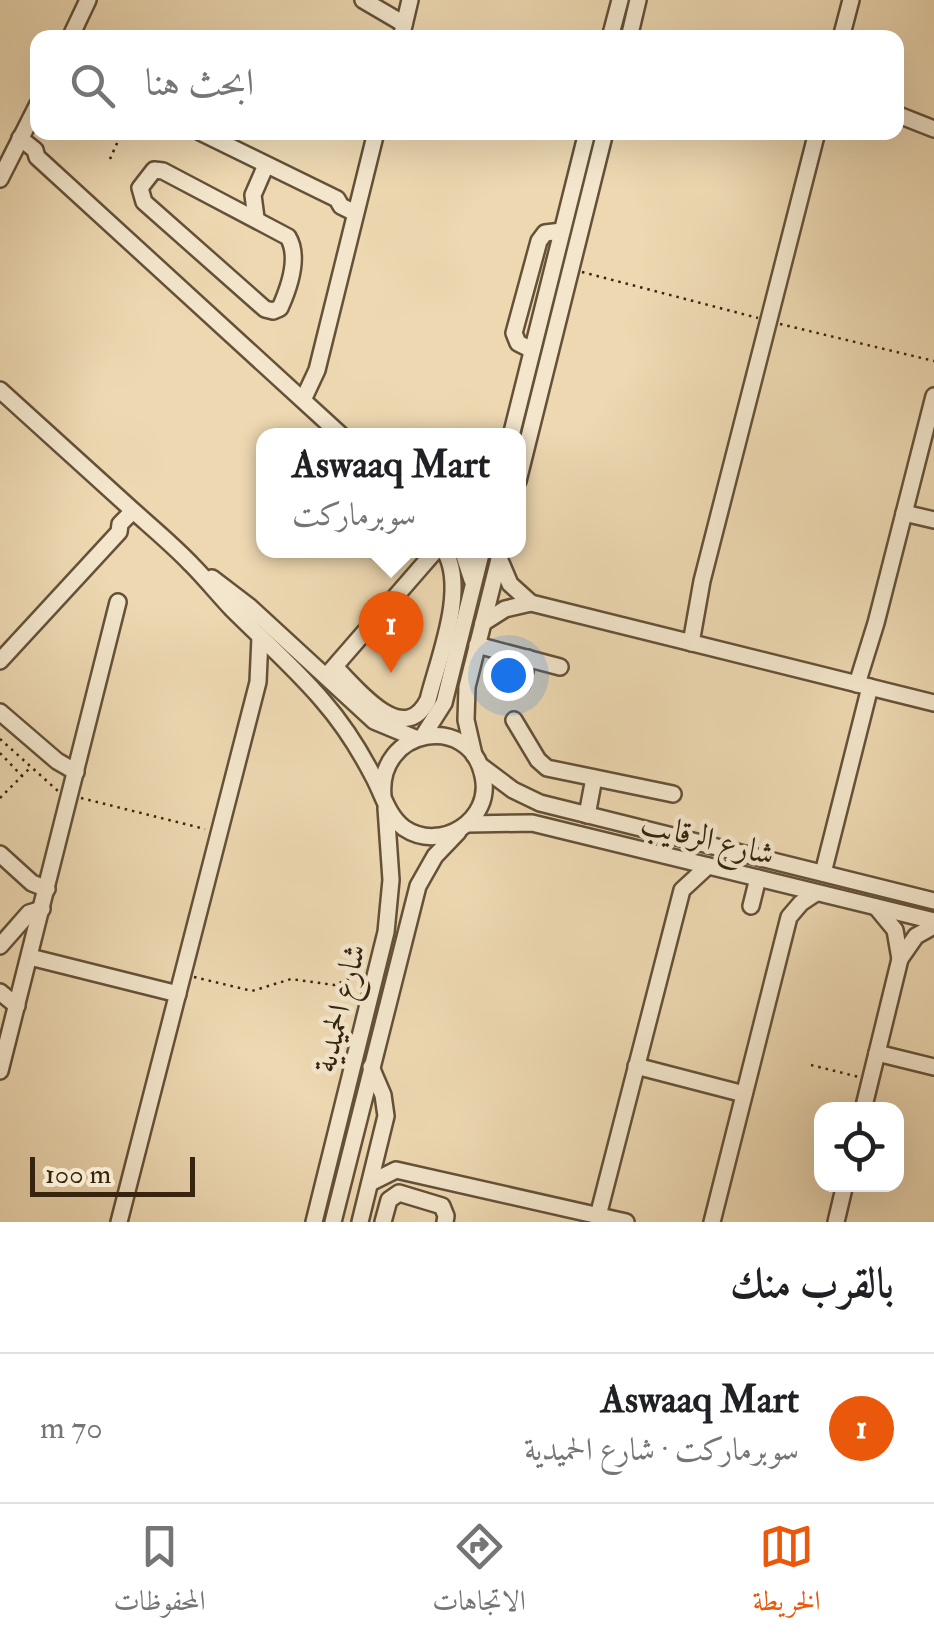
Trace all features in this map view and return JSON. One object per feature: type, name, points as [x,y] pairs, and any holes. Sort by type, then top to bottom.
[{"type":"street","points":[[74,30],[88,0]]},
{"type":"street","points":[[363,0],[388,16],[406,19]]},
{"type":"street","points":[[612,30],[620,0]]},
{"type":"street","points":[[630,30],[638,0]]},
{"type":"street","points":[[843,30],[851,0]]},
{"type":"street","points":[[904,117],[934,129]]},
{"type":"street","points":[[0,179],[30,119]]},
{"type":"street","points":[[216,140],[356,208]]},
{"type":"street","points":[[303,400],[318,370],[374,140]]},
{"type":"street","points":[[513,428],[585,140]]},
{"type":"street","points":[[526,449],[603,140]]},
{"type":"street","points":[[687,642],[815,140]]},
{"type":"street","points":[[18,142],[30,157],[37,157],[333,428]]},
{"type":"street","points":[[256,218],[253,195],[266,165]]},
{"type":"street","points":[[160,170],[234,207],[284,233],[294,247],[282,304],[272,311],[265,309],[144,202],[139,192],[149,174],[160,170]]},
{"type":"street","points":[[234,207],[253,195]]},
{"type":"street","points":[[2,394],[192,564],[291,666],[347,731],[401,826],[417,834],[444,836],[464,826],[482,802],[484,784],[465,704],[499,558]]},
{"type":"street","points":[[823,873],[876,623],[934,396]]},
{"type":"street","points":[[905,509],[934,516]]},
{"type":"street","points":[[0,661],[119,532],[126,532],[137,514]]},
{"type":"street","points":[[331,672],[430,558]]},
{"type":"street","points":[[433,558],[454,572]]},
{"type":"street","points":[[192,564],[384,713],[407,719],[426,705],[445,630],[454,592],[454,572],[448,558]]},
{"type":"street","points":[[465,558],[474,584]]},
{"type":"street","points":[[384,800],[383,778],[388,761],[419,737],[444,703],[480,558]]},
{"type":"street","points":[[501,558],[510,584],[531,603]]},
{"type":"street","points":[[0,1071],[118,602]]},
{"type":"street","points":[[483,623],[505,609],[531,603],[934,703]]},
{"type":"street","points":[[445,630],[456,654]]},
{"type":"street","points":[[119,1222],[258,682],[260,637]]},
{"type":"street","points":[[477,645],[560,667]]},
{"type":"street","points":[[522,684],[528,658]]},
{"type":"street","points":[[258,682],[268,671],[291,666]]},
{"type":"street","points":[[331,672],[374,721],[393,732],[448,737],[477,761]]},
{"type":"street","points":[[0,712],[56,761],[76,772]]},
{"type":"street","points":[[514,720],[542,765],[672,794]]},
{"type":"street","name":"شارع الرقايب","points":[[477,761],[532,800],[934,901]]},
{"type":"street","points":[[587,815],[594,778]]},
{"type":"street","name":"شارع الحميدية","points":[[314,1222],[376,974],[390,893],[384,800]]},
{"type":"street","name":"شارع الرقايب","points":[[464,826],[532,823],[934,924]]},
{"type":"street","name":"شارع الحميدية","points":[[333,1222],[418,886],[435,856],[464,826]]},
{"type":"street","points":[[0,854],[32,883],[47,890]]},
{"type":"street","points":[[666,856],[682,890]]},
{"type":"street","points":[[594,1217],[682,890],[708,866]]},
{"type":"street","points":[[751,906],[764,880],[784,897],[789,917]]},
{"type":"street","points":[[712,1222],[789,917],[816,893]]},
{"type":"street","points":[[876,907],[895,930],[900,959]]},
{"type":"street","points":[[0,946],[29,913],[42,908]]},
{"type":"street","points":[[865,1102],[900,959],[916,936],[934,924]]},
{"type":"street","points":[[30,957],[178,994]]},
{"type":"street","points":[[0,992],[16,1006]]},
{"type":"street","points":[[877,1053],[934,1067]]},
{"type":"street","points":[[363,1220],[385,1105],[371,1066]]},
{"type":"street","points":[[636,1066],[744,1094]]},
{"type":"street","points":[[379,1145],[396,1170]]},
{"type":"street","points":[[370,1182],[396,1170],[626,1222]]},
{"type":"street","points":[[836,1222],[843,1192]]},
{"type":"street","points":[[384,1222],[389,1200],[400,1193],[442,1206],[445,1222]]},
{"type":"path","points":[[110,159],[118,140]]},
{"type":"path","points":[[571,269],[934,362]]},
{"type":"path","points":[[0,738],[70,798],[219,832]]},
{"type":"path","points":[[0,753],[22,776]]},
{"type":"path","points":[[0,798],[32,767]]},
{"type":"path","points":[[183,974],[252,991],[284,980],[334,984],[363,973],[376,974]]},
{"type":"path","points":[[810,1065],[870,1079]]},
{"type":"place","name":"Aswaaq Mart","points":[[391,673]]}]
